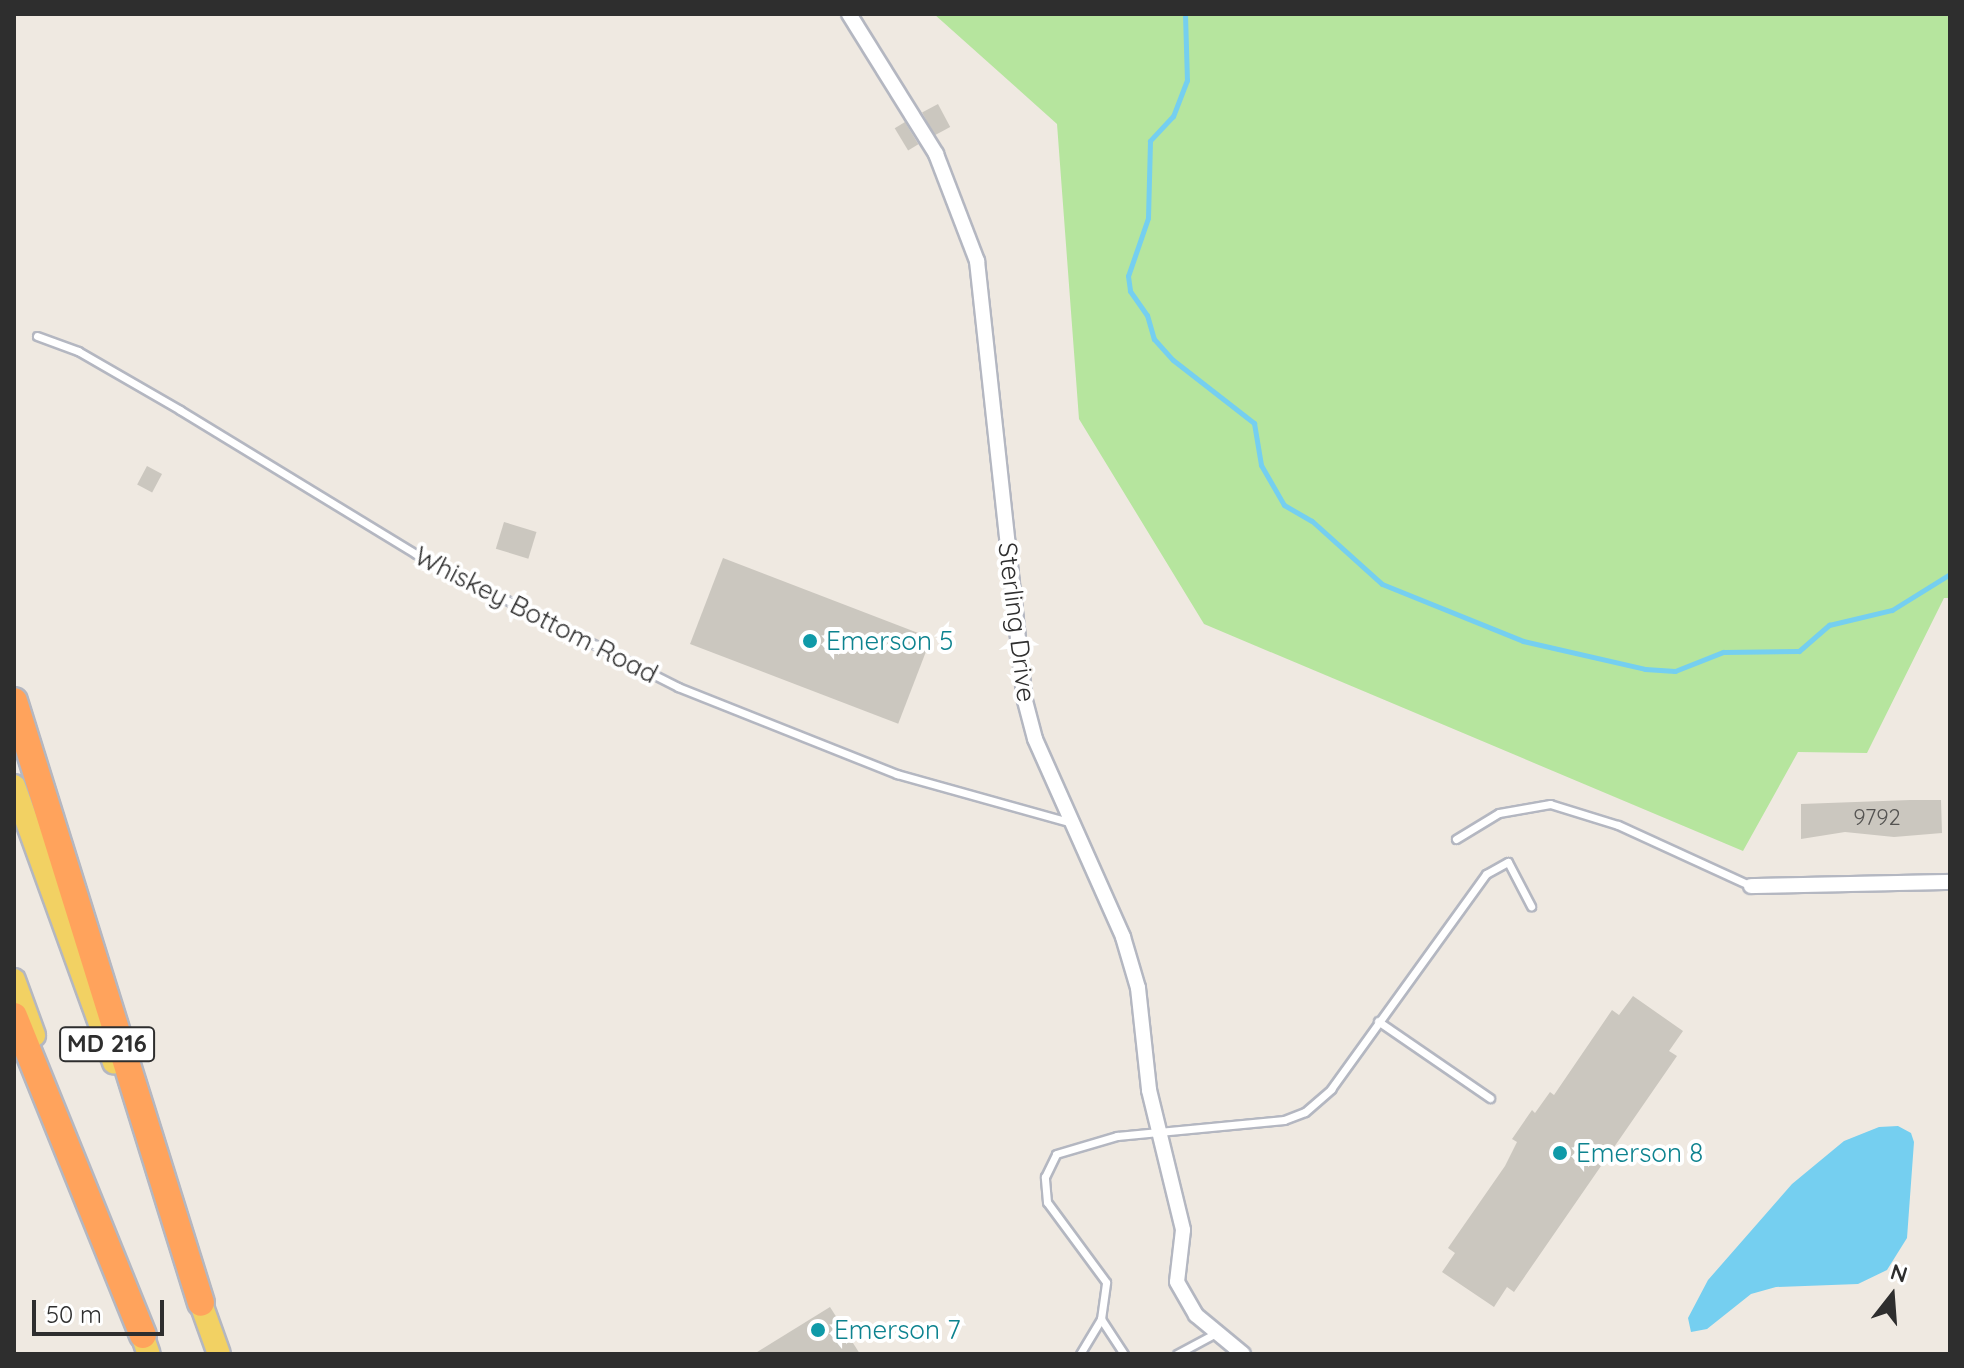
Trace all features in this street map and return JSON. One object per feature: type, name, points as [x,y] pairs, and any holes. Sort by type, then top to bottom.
[{"type":"highway","points":[[14,701],[201,1303]]},
{"type":"highway","points":[[14,1016],[146,1345]]},
{"type":"main road","name":"MD 216","points":[[14,786],[219,1354]]},
{"type":"main road","name":"MD 216","points":[[14,980],[146,1345]]},
{"type":"street","name":"Sterling Drive","points":[[849,14],[936,154],[977,261],[1019,679],[1035,739],[1069,822],[1123,937],[1138,988],[1158,1134],[1183,1230],[1177,1282],[1196,1315],[1243,1354]]},
{"type":"street","points":[[1751,886],[1950,882]]},
{"type":"lane","name":"Whiskey Bottom Road","points":[[37,336],[78,351],[416,554],[678,687],[897,774],[1069,822]]},
{"type":"lane","points":[[1456,839],[1499,813],[1550,804],[1618,825],[1751,886]]},
{"type":"lane","points":[[1080,1354],[1101,1319],[1106,1282],[1047,1202],[1048,1164],[1056,1154],[1090,1142],[1284,1120],[1305,1112],[1331,1089],[1486,874],[1508,862],[1531,906]]},
{"type":"lane","points":[[1378,1021],[1490,1098]]},
{"type":"lane","points":[[1101,1319],[1124,1354]]},
{"type":"lane","points":[[1177,1354],[1216,1333]]},
{"type":"green space","points":[[934,14],[1950,14],[1950,598],[1944,598],[1867,753],[1798,752],[1743,851],[1204,624],[1079,419],[1057,124]]},
{"type":"water","points":[[1898,1126],[1911,1133],[1914,1142],[1907,1238],[1887,1270],[1858,1284],[1776,1287],[1751,1294],[1707,1329],[1691,1332],[1688,1318],[1708,1280],[1792,1184],[1844,1141],[1879,1127]]},
{"type":"building","points":[[938,104],[950,127],[934,135],[922,112]]},
{"type":"building","points":[[905,122],[918,144],[908,150],[895,128]]},
{"type":"building","points":[[147,466],[162,474],[152,493],[137,485]]},
{"type":"building","points":[[504,522],[537,532],[528,559],[496,549]]},
{"type":"building","name":"Emerson 5","points":[[723,558],[931,638],[898,724],[690,644]]},
{"type":"building","points":[[1941,800],[1942,833],[1894,837],[1845,832],[1801,839],[1801,804]]},
{"type":"building","name":"Emerson 8","points":[[1633,996],[1683,1031],[1669,1051],[1677,1056],[1514,1292],[1507,1287],[1494,1307],[1442,1272],[1455,1253],[1448,1248],[1505,1166],[1517,1142],[1512,1139],[1532,1110],[1535,1113],[1550,1092],[1554,1095],[1612,1010],[1619,1015]]},
{"type":"building","name":"Emerson 7","points":[[830,1307],[860,1354],[754,1354]]},
{"type":"waterway","points":[[1185,14],[1187,80],[1173,116],[1150,141],[1148,218],[1128,276],[1130,291],[1147,315],[1154,339],[1173,360],[1254,423],[1261,465],[1284,505],[1312,521],[1382,584],[1523,641],[1645,669],[1675,671],[1723,652],[1799,651],[1829,625],[1892,610],[1950,574]]},
{"type":"place","name":"Emerson 5","points":[[810,641]]},
{"type":"place","name":"Emerson 8","points":[[1560,1153]]},
{"type":"place","name":"Emerson 7","points":[[818,1330]]}]
